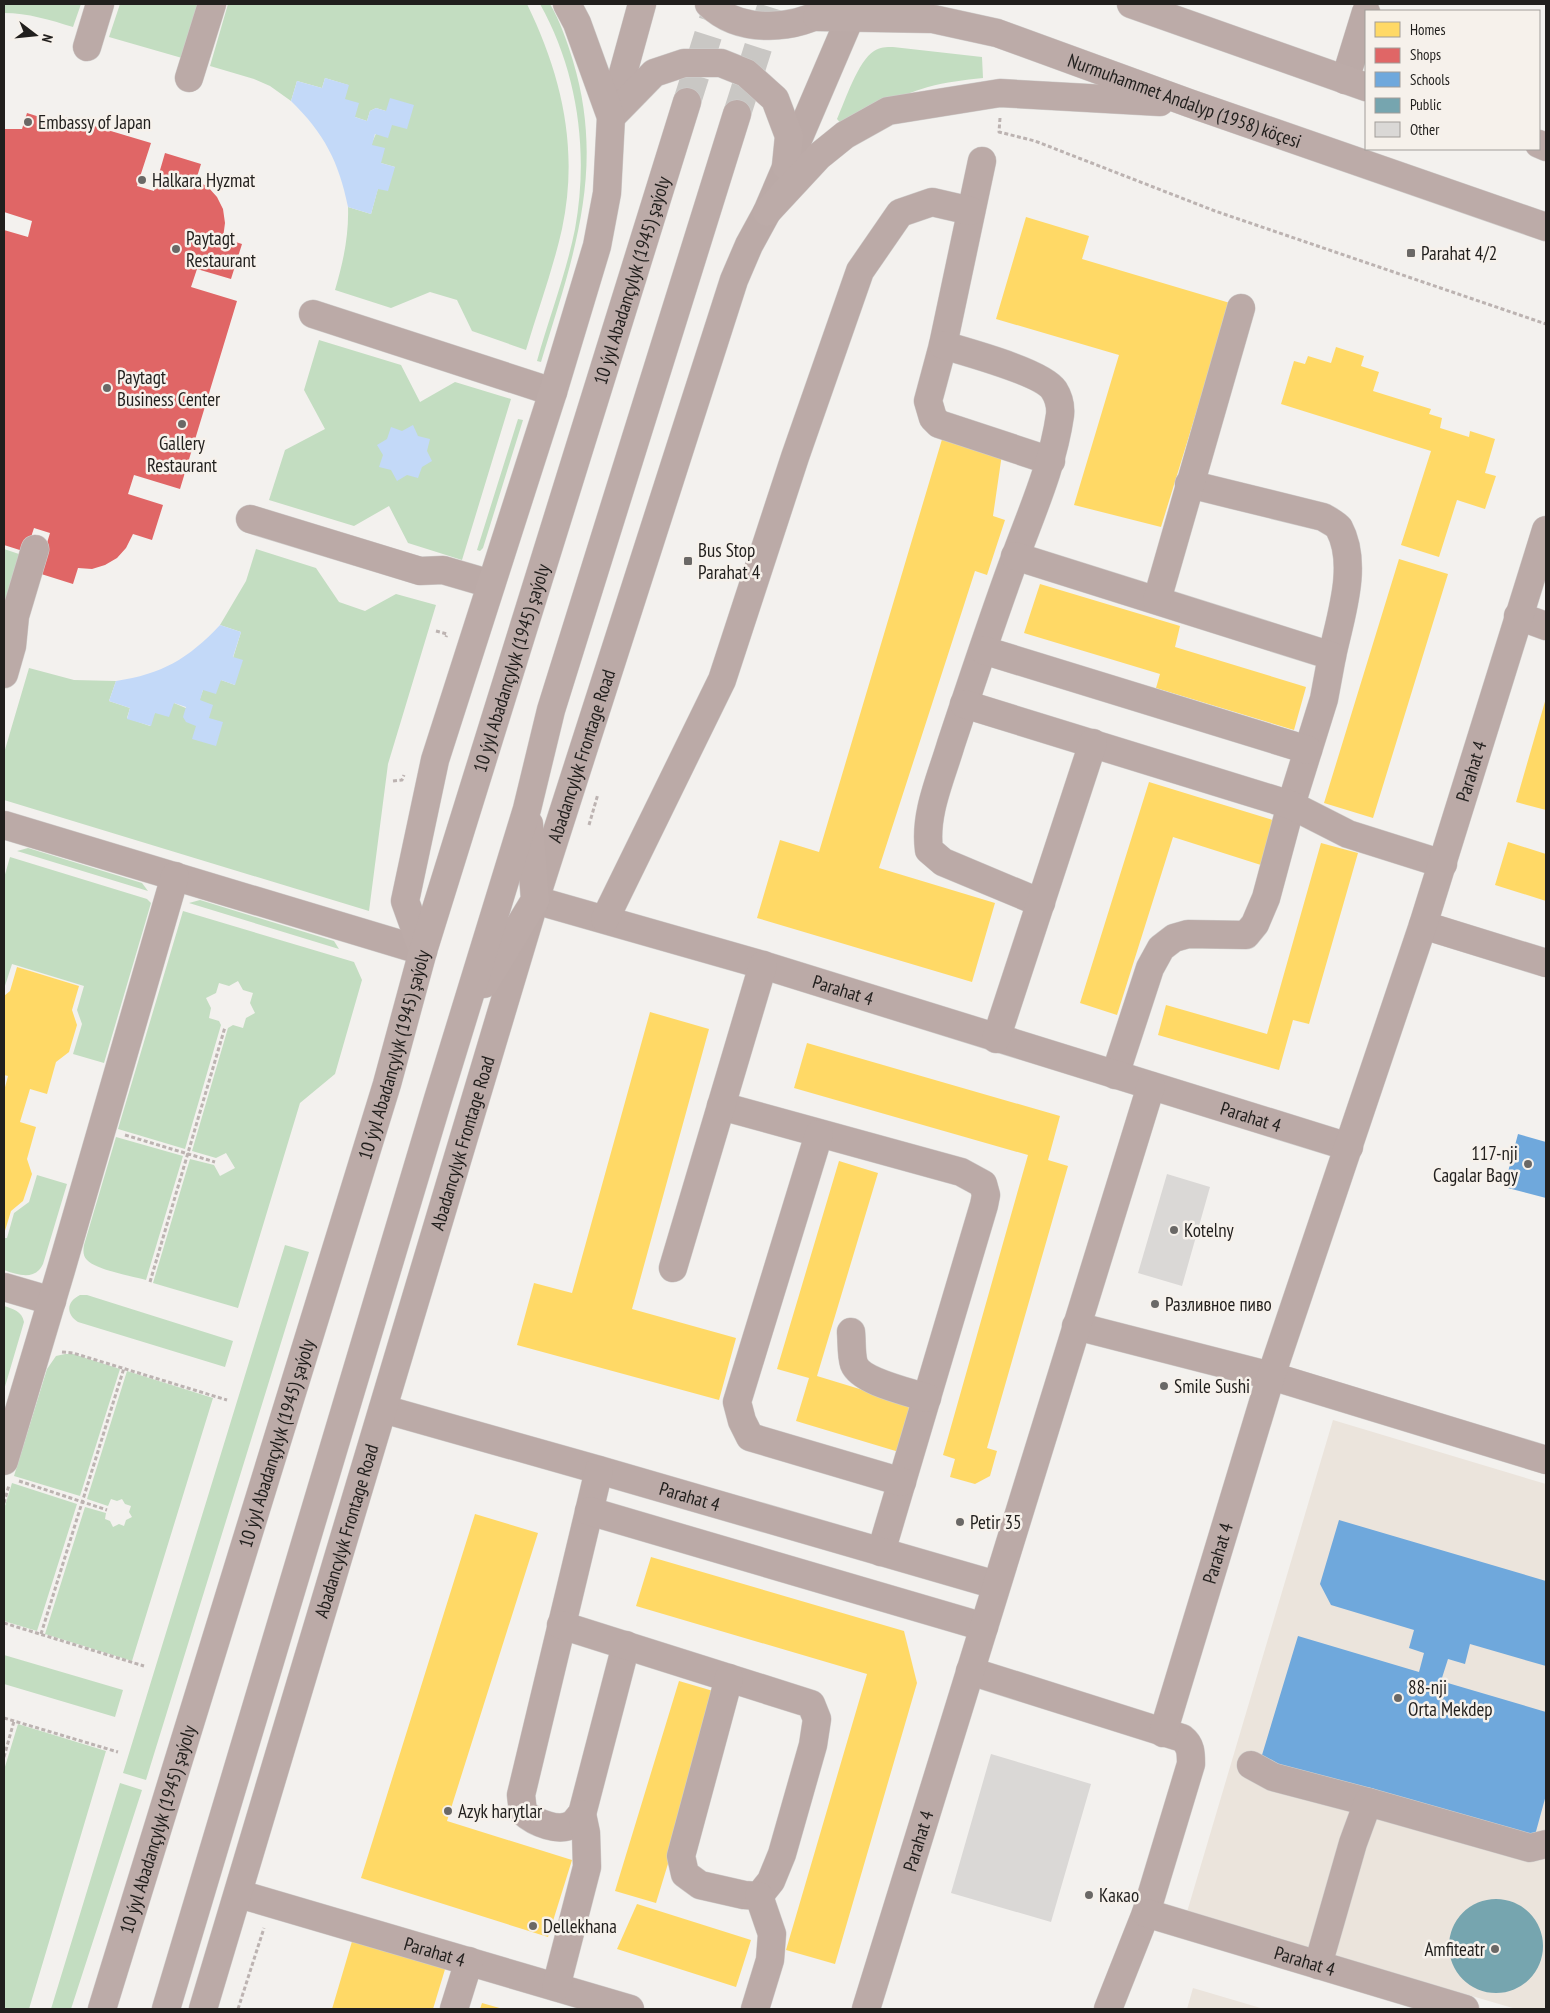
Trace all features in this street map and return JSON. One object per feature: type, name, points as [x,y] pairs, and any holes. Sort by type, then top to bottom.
[{"type":"main road","points":[[567,4],[580,31],[611,117]]},
{"type":"main road","points":[[423,951],[405,901],[435,760],[597,246],[607,193],[611,117],[642,4]]},
{"type":"main road","name":"Nurmuhammet Andalyp (1958) köçesi","points":[[709,4],[717,11],[749,24],[783,26],[840,11],[933,18],[997,33],[1189,103],[1546,227]]},
{"type":"main road","points":[[1131,4],[1356,83]]},
{"type":"main road","points":[[1172,4],[1218,33]]},
{"type":"main road","points":[[611,117],[654,73],[684,63],[721,63],[746,73],[775,99],[789,136],[786,166]]},
{"type":"main road","points":[[767,212],[819,156],[845,135],[888,111],[1000,93],[1189,103]]},
{"type":"main road","name":"10 ýyl Abadançylyk (1945) şaýoly","points":[[102,2009],[384,1094],[423,951],[687,102]]},
{"type":"main road","points":[[166,2009],[528,809],[551,710],[737,114]]},
{"type":"main road","points":[[463,1020],[535,900],[528,809]]},
{"type":"street","points":[[87,47],[100,4]]},
{"type":"street","points":[[189,78],[212,4]]},
{"type":"street","points":[[767,212],[786,166],[840,11]]},
{"type":"street","points":[[1356,83],[1365,19]]},
{"type":"street","points":[[982,160],[943,344],[928,401],[933,418],[940,424],[1051,461]]},
{"type":"street","points":[[605,919],[722,680],[795,457],[860,271],[900,214],[932,202],[971,211]]},
{"type":"street","name":"Abadancylyk Frontage Road","points":[[203,2009],[239,1894],[535,900],[734,280],[749,245],[767,212]]},
{"type":"street","points":[[1158,600],[1189,484],[1241,308]]},
{"type":"street","points":[[313,314],[552,392]]},
{"type":"street","points":[[943,344],[1032,374],[1052,388],[1059,400],[1060,413],[1051,461],[1015,556],[964,704],[933,800],[927,833],[929,850],[943,862],[1041,903]]},
{"type":"street","points":[[1115,1075],[1146,977],[1161,948],[1174,938],[1188,934],[1246,935],[1255,924],[1266,898],[1291,805],[1324,698],[1349,574],[1345,549],[1338,527],[1323,517],[1189,484]]},
{"type":"street","points":[[250,519],[420,571],[443,570],[491,584]]},
{"type":"street","name":"Parahat 4","points":[[1163,1732],[1271,1376],[1350,1148],[1443,864],[1546,530]]},
{"type":"street","points":[[4,674],[12,646],[15,616],[35,549]]},
{"type":"street","points":[[1015,556],[1332,656]]},
{"type":"street","points":[[1518,616],[1546,626]]},
{"type":"street","points":[[983,650],[1308,750]]},
{"type":"street","points":[[964,704],[1291,805],[1348,834],[1443,864]]},
{"type":"street","points":[[996,1039],[1092,743]]},
{"type":"street","points":[[5,829],[175,876],[423,951]]},
{"type":"street","points":[[4,1460],[175,876]]},
{"type":"street","name":"Parahat 4","points":[[535,900],[763,966],[1350,1148]]},
{"type":"street","points":[[1423,925],[1546,964]]},
{"type":"street","points":[[673,1268],[763,966]]},
{"type":"street","name":"Parahat 4","points":[[866,2009],[1151,1086]]},
{"type":"street","points":[[721,1106],[961,1172],[983,1184],[986,1195],[984,1205],[881,1552]]},
{"type":"street","points":[[819,1134],[737,1402],[742,1421],[750,1437],[902,1482]]},
{"type":"street","points":[[4,1287],[52,1301]]},
{"type":"street","points":[[1076,1326],[1271,1376],[1546,1460]]},
{"type":"street","points":[[851,1332],[854,1364],[860,1372],[868,1378],[927,1398]]},
{"type":"street","name":"Parahat 4","points":[[383,1409],[996,1586]]},
{"type":"street","points":[[582,1814],[573,1824],[560,1828],[533,1821],[522,1812],[521,1795],[599,1470]]},
{"type":"street","points":[[589,1511],[984,1627]]},
{"type":"street","points":[[561,1624],[811,1704],[817,1719],[813,1745],[782,1854],[772,1881],[760,1896]]},
{"type":"street","points":[[556,1987],[587,1867],[586,1833],[582,1814],[626,1645]]},
{"type":"street","points":[[970,1671],[1182,1738],[1188,1743],[1191,1751],[1191,1764],[1146,1913],[1108,2009]]},
{"type":"street","points":[[729,1678],[682,1856],[685,1874],[700,1885],[744,1896],[760,1896]]},
{"type":"street","points":[[1251,1765],[1272,1777],[1530,1848],[1546,1844]]},
{"type":"street","points":[[1318,1965],[1353,1843],[1368,1802]]},
{"type":"street","name":"Parahat 4","points":[[239,1894],[630,2009]]},
{"type":"street","points":[[755,2009],[770,1960],[772,1934],[760,1896]]},
{"type":"street","name":"Parahat 4","points":[[1146,1913],[1465,2009]]},
{"type":"street","points":[[454,2009],[468,1961]]},
{"type":"path","points":[[1000,93],[999,132],[1035,141],[1215,211],[1546,324]]},
{"type":"path","points":[[436,631],[447,634],[445,640]]},
{"type":"path","points":[[394,781],[402,780],[406,768]]},
{"type":"path","points":[[589,825],[600,789]]},
{"type":"path","points":[[150,1282],[224,1027]]},
{"type":"path","points":[[117,1133],[215,1162]]},
{"type":"path","points":[[56,1354],[73,1353],[227,1400]]},
{"type":"path","points":[[41,1634],[124,1368]]},
{"type":"path","points":[[4,1503],[11,1478],[107,1510]]},
{"type":"path","points":[[4,1623],[144,1666]]},
{"type":"path","points":[[4,1718],[118,1752]]},
{"type":"path","points":[[4,1757],[14,1721]]},
{"type":"path","points":[[238,2009],[272,1904]]},
{"type":"shaded area","name":"88-nji Orta Mekdep","points":[[1333,1420],[1546,1484],[1546,2009],[1516,2009],[1187,1912]]},
{"type":"shaded area","points":[[1193,1988],[1264,2009],[1187,2009]]},
{"type":"green space","points":[[4,4],[81,4],[73,27],[47,19],[4,13]]},
{"type":"green space","points":[[120,4],[199,4],[182,58],[109,37]]},
{"type":"green space","points":[[228,4],[527,4],[550,58],[558,86],[568,142],[569,170],[562,229],[526,350],[472,331],[457,300],[430,292],[391,308],[335,290],[345,249],[348,207],[371,214],[378,188],[395,167],[381,163],[371,145],[386,111],[376,108],[370,111],[367,121],[355,117],[344,99],[348,85],[325,78],[322,88],[297,81],[291,101],[270,86],[254,79],[210,66]]},
{"type":"green space","points":[[540,4],[550,4],[568,46],[582,101],[586,139],[586,177],[574,250],[541,362],[537,361],[575,229],[581,171],[577,114],[571,85],[553,30]]},
{"type":"green space","points":[[893,47],[982,57],[983,78],[948,82],[917,90],[884,104],[843,126],[837,119],[857,72],[868,56],[876,50]]},
{"type":"green space","points":[[319,340],[401,365],[420,402],[455,382],[511,399],[462,560],[408,543],[389,506],[354,526],[269,500],[285,450],[325,429],[304,390]]},
{"type":"green space","points":[[518,419],[523,420],[483,548],[480,551],[477,550]]},
{"type":"green space","points":[[4,549],[22,555],[4,614]]},
{"type":"green space","points":[[256,549],[316,568],[339,602],[365,611],[396,594],[436,605],[388,764],[369,911],[4,800],[4,753],[29,668],[74,680],[116,681],[109,701],[130,708],[127,718],[150,726],[155,712],[174,703],[209,718],[199,701],[203,690],[221,680],[235,685],[233,658],[241,632],[220,625],[246,581]]},
{"type":"green space","points":[[28,848],[142,883],[148,891],[17,851]]},
{"type":"green space","points":[[10,857],[147,899],[151,903],[104,1063],[73,1054],[82,1024],[77,1010],[84,986],[12,964],[4,989],[4,878]]},
{"type":"green space","points":[[200,900],[334,941],[339,949],[189,903]]},
{"type":"green space","points":[[183,911],[354,962],[362,980],[335,1074],[300,1103],[238,1308],[153,1283],[190,1159],[214,1165],[220,1176],[235,1168],[226,1153],[216,1158],[192,1151],[228,1028],[233,1025],[243,1028],[246,1018],[255,1013],[250,1003],[253,993],[243,990],[238,981],[229,986],[219,983],[216,993],[206,998],[211,1008],[209,1018],[219,1021],[221,1025],[185,1149],[118,1129]]},
{"type":"green space","points":[[116,1137],[183,1156],[146,1280],[98,1267],[87,1260],[84,1253],[84,1245]]},
{"type":"green space","points":[[37,1175],[67,1184],[43,1264],[36,1273],[20,1275],[4,1270],[4,1238],[7,1238],[14,1213],[29,1202]]},
{"type":"green space","points":[[285,1245],[309,1252],[146,1780],[123,1773]]},
{"type":"green space","points":[[80,1295],[87,1295],[233,1341],[225,1367],[78,1322],[71,1315],[69,1308],[72,1301]]},
{"type":"green space","points":[[4,1306],[14,1309],[19,1313],[24,1322],[4,1390]]},
{"type":"green space","points":[[73,1354],[120,1369],[80,1496],[14,1476],[47,1369],[56,1356]]},
{"type":"green space","points":[[127,1371],[213,1398],[132,1661],[45,1634],[85,1507],[106,1513],[105,1519],[110,1521],[113,1527],[119,1524],[124,1526],[126,1520],[132,1517],[129,1512],[131,1506],[125,1504],[122,1499],[117,1501],[111,1499],[108,1506],[87,1499]]},
{"type":"green space","points":[[12,1483],[77,1504],[37,1631],[4,1621],[4,1509]]},
{"type":"green space","points":[[4,1655],[123,1690],[115,1717],[4,1684]]},
{"type":"green space","points":[[18,1724],[106,1751],[29,2009],[4,2009],[4,1770]]},
{"type":"green space","points":[[120,1783],[142,1790],[71,2009],[51,2009]]},
{"type":"water","points":[[325,78],[349,85],[345,99],[359,103],[355,117],[367,121],[370,111],[376,108],[386,111],[390,98],[414,105],[407,129],[392,125],[388,138],[375,134],[372,145],[385,148],[381,163],[395,167],[388,191],[378,189],[371,214],[348,207],[335,162],[313,125],[291,101],[297,81],[322,88]]},
{"type":"water","points":[[413,425],[418,436],[430,439],[427,451],[432,461],[422,467],[418,478],[407,475],[397,481],[391,470],[379,467],[383,455],[377,445],[387,439],[391,427],[402,431]]},
{"type":"water","points":[[220,625],[241,632],[233,657],[243,660],[235,685],[221,680],[216,694],[203,690],[200,700],[213,705],[209,718],[223,722],[216,746],[192,739],[196,726],[186,722],[183,717],[186,707],[174,703],[169,717],[155,713],[151,726],[127,719],[130,708],[109,701],[116,681],[147,674],[173,663],[197,647]]},
{"type":"building: Homes","points":[[1026,217],[1089,236],[1082,259],[1230,303],[1161,527],[1074,505],[1119,355],[996,319]]},
{"type":"building: Homes","points":[[1336,347],[1364,356],[1361,366],[1379,372],[1373,391],[1431,409],[1429,414],[1442,418],[1440,428],[1469,437],[1470,431],[1495,439],[1485,473],[1496,476],[1485,509],[1457,500],[1439,557],[1401,545],[1431,451],[1281,404],[1294,361],[1305,364],[1308,356],[1331,363]]},
{"type":"building: Homes","points":[[943,436],[1002,454],[993,516],[1005,520],[987,575],[975,571],[879,868],[995,903],[972,982],[757,918],[780,840],[819,852]]},
{"type":"building: Homes","points":[[1399,559],[1448,574],[1373,818],[1324,803]]},
{"type":"building: Homes","points":[[1040,584],[1180,626],[1175,647],[1306,687],[1294,730],[1156,688],[1160,674],[1024,633]]},
{"type":"building: Homes","points":[[1546,698],[1546,810],[1516,802]]},
{"type":"building: Homes","points":[[1149,782],[1276,821],[1261,865],[1173,837],[1117,1015],[1080,1003]]},
{"type":"building: Homes","points":[[1508,842],[1546,854],[1546,901],[1495,885]]},
{"type":"building: Homes","points":[[1321,843],[1358,853],[1309,1024],[1293,1020],[1279,1070],[1158,1035],[1166,1005],[1267,1034]]},
{"type":"building: Homes","points":[[17,967],[79,986],[72,1010],[77,1025],[69,1052],[56,1062],[47,1094],[30,1089],[20,1122],[36,1127],[27,1159],[32,1174],[23,1201],[11,1211],[4,1234],[4,1091],[8,1076],[4,1075],[4,996],[10,991]]},
{"type":"building: Homes","points":[[650,1012],[709,1029],[632,1309],[736,1338],[719,1400],[517,1345],[534,1283],[572,1293]]},
{"type":"building: Homes","points":[[807,1043],[1060,1116],[1048,1160],[1068,1166],[987,1448],[997,1451],[990,1476],[975,1484],[950,1477],[955,1459],[943,1455],[1028,1155],[794,1088]]},
{"type":"building: Homes","points":[[839,1161],[878,1173],[817,1376],[912,1405],[899,1452],[796,1421],[809,1378],[777,1369]]},
{"type":"building: Homes","points":[[475,1514],[538,1533],[447,1821],[572,1860],[548,1937],[361,1878]]},
{"type":"building: Homes","points":[[651,1557],[904,1631],[917,1683],[835,1964],[786,1950],[867,1674],[636,1606]]},
{"type":"building: Homes","points":[[679,1681],[720,1693],[656,1903],[615,1891]]},
{"type":"building: Homes","points":[[637,1904],[751,1940],[736,1987],[617,1949]]},
{"type":"building: Homes","points":[[353,1938],[446,1966],[433,2009],[332,2009]]},
{"type":"building: Homes","points":[[482,2003],[503,2009],[480,2009]]},
{"type":"building: Shops","name":"Paytagt Business Center","points":[[27,113],[62,124],[64,117],[151,143],[137,186],[154,191],[165,153],[201,164],[196,180],[208,187],[217,197],[223,209],[225,223],[223,238],[242,244],[231,279],[197,269],[191,287],[237,301],[180,489],[134,475],[128,494],[163,505],[152,540],[133,534],[126,548],[117,558],[105,565],[92,569],[78,568],[73,584],[38,573],[50,533],[34,528],[26,552],[4,545],[4,230],[28,237],[32,221],[4,212],[4,129],[22,129]]},
{"type":"building: Schools","name":"117-nji Cagalar Bagy","points":[[1518,1134],[1546,1142],[1546,1198],[1504,1187]]},
{"type":"building: Schools","points":[[1339,1520],[1546,1581],[1546,1666],[1470,1644],[1465,1664],[1448,1659],[1441,1681],[1546,1712],[1546,1795],[1532,1846],[1259,1765],[1298,1636],[1419,1672],[1424,1653],[1409,1648],[1414,1630],[1331,1605],[1320,1584]]},
{"type":"building: Public","name":"Amfiteatr","points":[[1496,1899],[1514,1903],[1529,1913],[1539,1928],[1543,1946],[1539,1964],[1529,1979],[1514,1989],[1496,1993],[1478,1989],[1463,1979],[1453,1964],[1449,1946],[1453,1928],[1463,1913],[1478,1903]]},
{"type":"building: Other","name":"Kotelny","points":[[1167,1174],[1210,1187],[1182,1286],[1138,1273]]},
{"type":"building: Other","points":[[991,1754],[1091,1784],[1051,1922],[951,1893]]},
{"type":"tunnel","points":[[687,102],[718,4]]},
{"type":"tunnel","points":[[737,114],[772,4]]},
{"type":"place","name":"Embassy of Japan","points":[[28,122]]},
{"type":"place","name":"Halkara Hyzmat","points":[[142,180]]},
{"type":"place","name":"Paytagt Restaurant","points":[[176,249]]},
{"type":"place","name":"Parahat 4/2","points":[[1411,253]]},
{"type":"place","name":"Paytagt Business Center","points":[[107,388]]},
{"type":"place","name":"Gallery Restaurant","points":[[182,424]]},
{"type":"place","name":"Bus Stop Parahat 4","points":[[688,561]]},
{"type":"place","name":"117-nji Cagalar Bagy","points":[[1528,1164]]},
{"type":"place","name":"Kotelny","points":[[1174,1230]]},
{"type":"place","name":"Разливное пиво","points":[[1155,1304]]},
{"type":"place","name":"Smile Sushi","points":[[1164,1386]]},
{"type":"place","name":"Petir 35","points":[[960,1522]]},
{"type":"place","name":"88-nji Orta Mekdep","points":[[1398,1698]]},
{"type":"place","name":"Azyk harytlar","points":[[448,1811]]},
{"type":"place","name":"Какао","points":[[1089,1895]]},
{"type":"place","name":"Dellekhana","points":[[533,1926]]},
{"type":"place","name":"Amfiteatr","points":[[1495,1949]]}]
